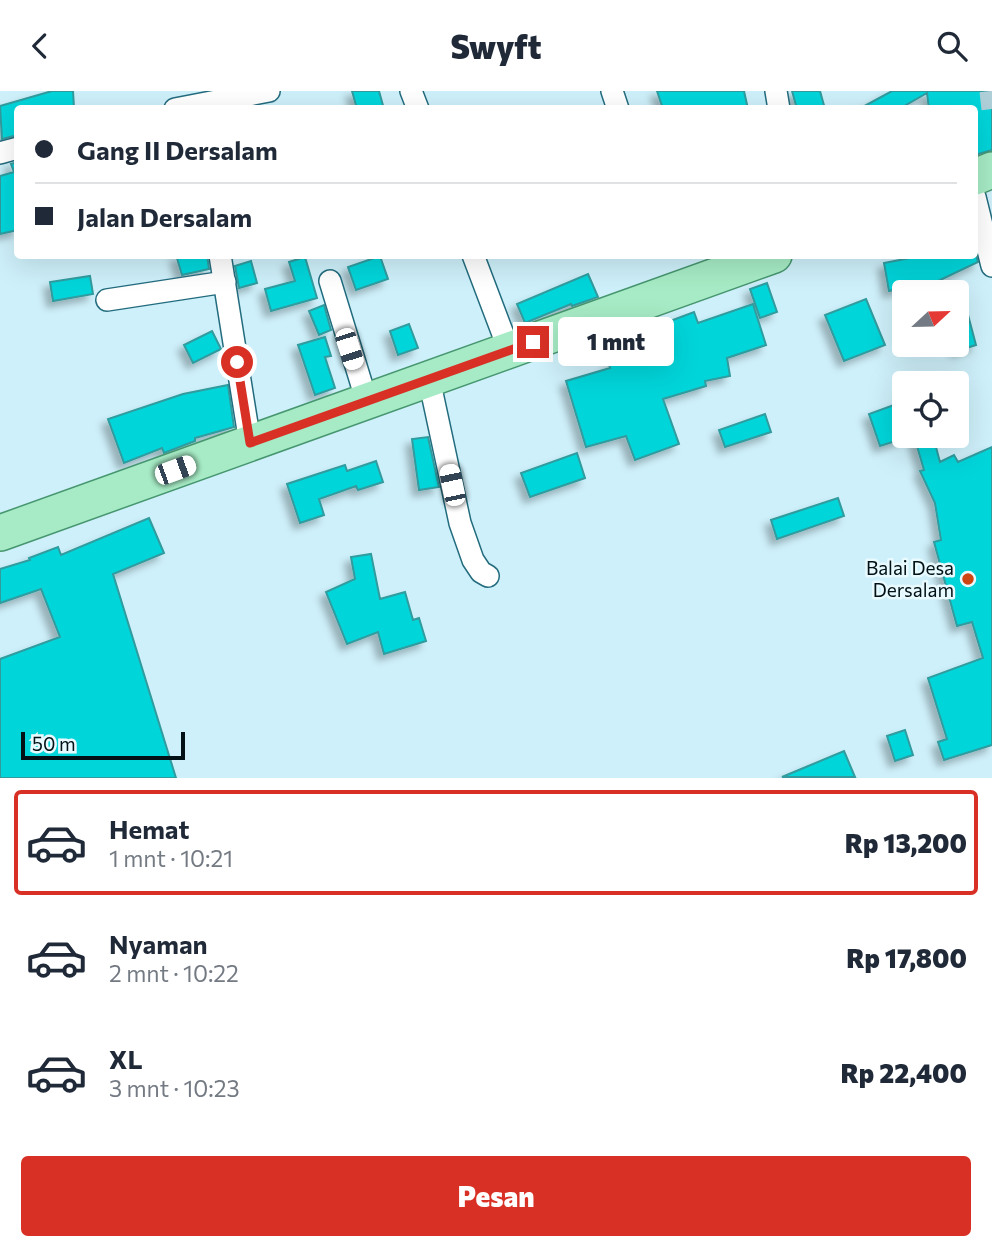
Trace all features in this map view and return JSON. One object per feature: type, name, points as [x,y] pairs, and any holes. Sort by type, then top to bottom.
[{"type":"main road","points":[[0,533],[763,259]]},
{"type":"street","points":[[209,105],[269,91]]},
{"type":"street","points":[[978,209],[992,266]]},
{"type":"street","points":[[221,259],[250,443]]},
{"type":"street","points":[[475,259],[509,350]]},
{"type":"street","points":[[330,281],[366,402]]},
{"type":"street","points":[[107,300],[225,282]]},
{"type":"street","points":[[429,379],[460,523],[473,560],[481,572],[488,576]]},
{"type":"building","points":[[52,91],[73,91],[74,105],[14,105],[14,136],[2,139],[0,106]]},
{"type":"building","points":[[352,91],[379,91],[383,105],[356,105]]},
{"type":"building","points":[[657,91],[744,91],[747,105],[662,105]]},
{"type":"building","points":[[792,91],[820,91],[824,105],[796,105]]},
{"type":"building","points":[[892,91],[992,91],[992,150],[978,154],[978,105],[928,105],[927,93],[906,105],[866,105]]},
{"type":"building","points":[[14,172],[14,231],[0,234],[0,176]]},
{"type":"building","points":[[177,259],[208,259],[209,269],[182,275]]},
{"type":"building","points":[[306,259],[317,298],[271,311],[265,289],[295,281],[289,262]]},
{"type":"building","points":[[371,259],[381,259],[388,279],[356,290],[348,267]]},
{"type":"building","points":[[904,259],[977,259],[978,262],[940,280],[892,280],[892,290],[889,291],[884,263]]},
{"type":"building","points":[[251,261],[257,283],[239,288],[235,266]]},
{"type":"building","points":[[588,274],[598,297],[572,306],[571,304],[525,323],[517,304]]},
{"type":"building","points":[[90,276],[93,294],[53,301],[50,282]]},
{"type":"building","points":[[767,283],[777,312],[760,318],[750,289]]},
{"type":"building","points":[[866,299],[885,345],[844,361],[825,315]]},
{"type":"building","points":[[753,304],[766,345],[727,358],[730,376],[705,381],[706,386],[663,399],[679,444],[635,460],[626,436],[586,447],[566,381],[610,368],[609,364],[663,349],[654,327],[694,312],[698,323]]},
{"type":"building","points":[[324,305],[331,330],[319,335],[309,311]]},
{"type":"building","points":[[970,322],[976,345],[970,347]]},
{"type":"building","points":[[409,324],[418,348],[398,355],[390,331]]},
{"type":"building","points":[[212,331],[221,349],[193,363],[184,345]]},
{"type":"building","points":[[325,337],[331,356],[325,357],[335,388],[315,395],[298,345]]},
{"type":"building","points":[[228,385],[234,427],[195,438],[195,441],[164,453],[162,448],[124,463],[108,419],[183,394]]},
{"type":"building","points":[[892,406],[892,442],[880,446],[869,414]]},
{"type":"building","points":[[765,414],[771,432],[725,447],[719,430]]},
{"type":"building","points":[[428,437],[439,487],[419,490],[412,439]]},
{"type":"building","points":[[992,447],[992,745],[944,760],[938,742],[947,739],[928,678],[983,658],[972,622],[957,626],[934,542],[941,540],[935,503],[920,471],[924,470],[918,448],[936,448],[940,462],[954,455],[958,462]]},
{"type":"building","points":[[577,453],[585,478],[530,497],[521,473]]},
{"type":"building","points":[[376,461],[383,482],[358,490],[356,486],[319,499],[324,515],[300,523],[287,484],[345,465],[347,471]]},
{"type":"building","points":[[838,498],[844,516],[777,539],[771,520]]},
{"type":"building","points":[[149,518],[164,553],[113,574],[176,778],[0,778],[0,659],[60,637],[41,589],[0,603],[0,569],[30,560],[29,558],[58,547],[61,555]]},
{"type":"building","points":[[371,554],[380,599],[405,592],[413,620],[419,618],[426,641],[384,654],[378,632],[347,644],[326,592],[355,579],[351,557]]},
{"type":"building","points":[[905,730],[913,755],[895,761],[887,736]]},
{"type":"building","points":[[844,751],[855,777],[782,777]]},
{"type":"tunnel","points":[[990,91],[992,109]]},
{"type":"place","name":"Balai Desa Dersalam","points":[[968,579]]},
{"type":"route","points":[[237,362],[250,443],[533,342]]}]
